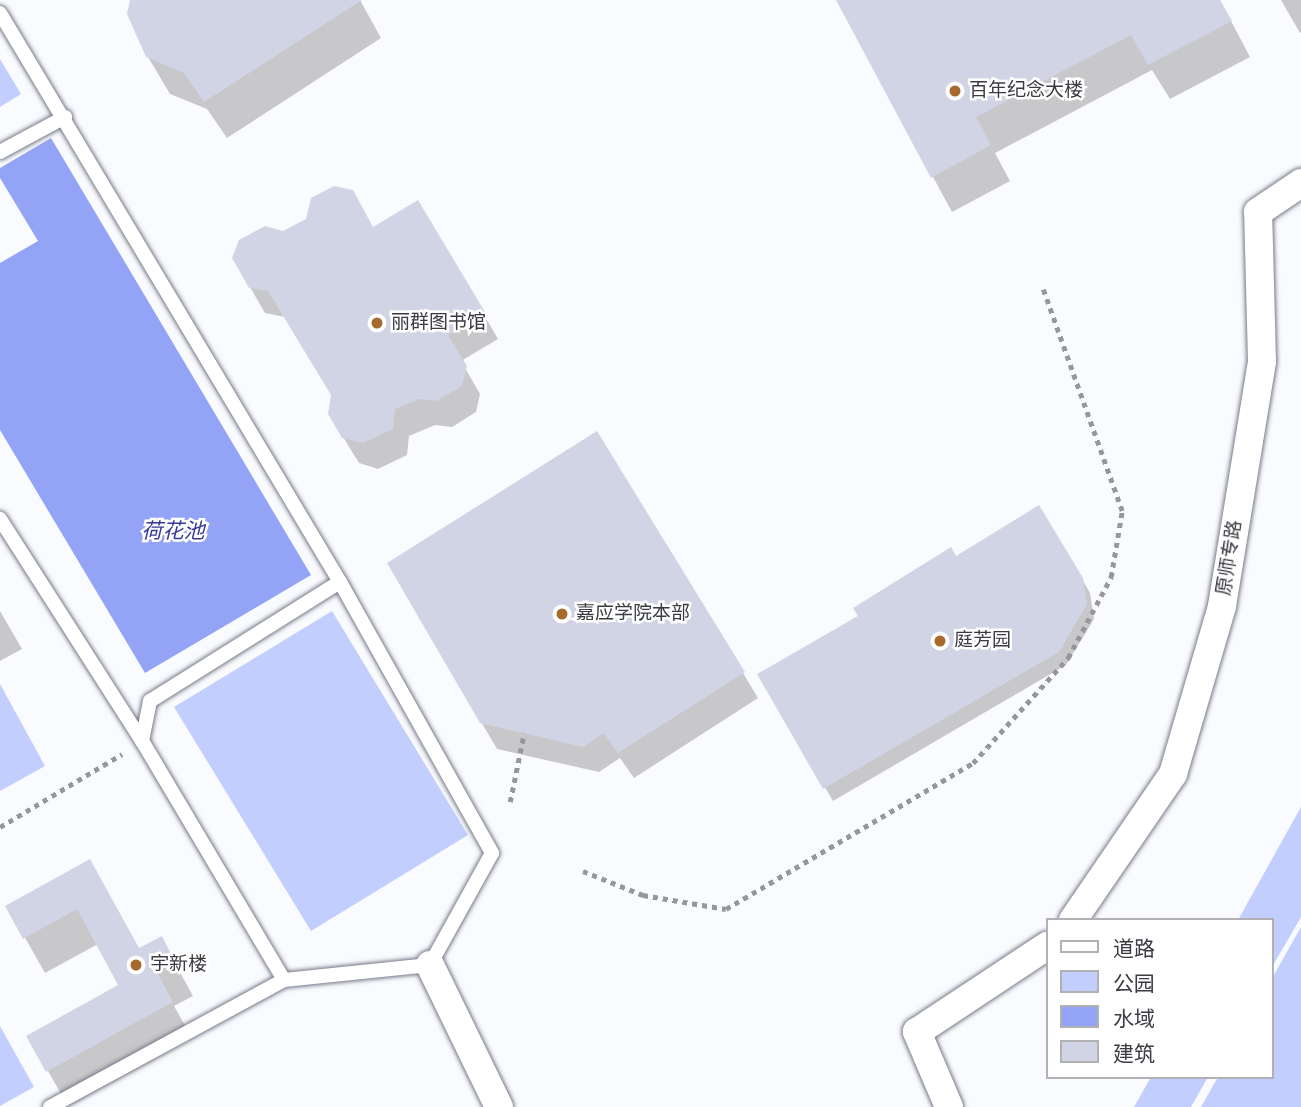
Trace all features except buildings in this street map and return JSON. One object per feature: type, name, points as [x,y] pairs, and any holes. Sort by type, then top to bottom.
[{"type":"street","name":"原师专路","points":[[1074,918],[1173,774],[1222,606],[1262,361],[1258,212],[1301,183]]},
{"type":"street","points":[[949,1107],[916,1032],[1046,947]]},
{"type":"street","points":[[430,965],[499,1107]]},
{"type":"lane","points":[[0,13],[65,117],[340,582],[492,853],[430,965],[284,980],[50,1107]]},
{"type":"lane","points":[[0,152],[65,117]]},
{"type":"lane","points":[[0,519],[142,741],[284,980]]},
{"type":"lane","points":[[142,741],[150,701],[340,582]]},
{"type":"path","points":[[583,871],[643,895],[726,909],[972,763],[1068,658],[1111,577],[1122,511],[1042,286]]},
{"type":"path","points":[[510,802],[524,733]]},
{"type":"path","points":[[0,827],[142,741]]},
{"type":"green space","points":[[0,59],[21,94],[0,107]]},
{"type":"green space","points":[[332,611],[468,835],[311,931],[174,707]]},
{"type":"green space","points":[[0,684],[45,766],[0,791]]},
{"type":"green space","points":[[1301,807],[1301,917],[1273,966],[1273,918],[1239,918]]},
{"type":"green space","points":[[1301,927],[1301,1107],[1201,1107],[1217,1079],[1273,1079],[1273,976]]},
{"type":"green space","points":[[0,1026],[34,1087],[0,1106]]},
{"type":"green space","points":[[1150,1079],[1207,1079],[1191,1107],[1134,1107]]},
{"type":"water","name":"荷花池","points":[[51,138],[311,575],[145,673],[0,430],[0,263],[38,241],[0,178],[0,168]]},
{"type":"place","name":"百年纪念大楼","points":[[955,91]]},
{"type":"place","name":"丽群图书馆","points":[[377,323]]},
{"type":"place","name":"嘉应学院本部","points":[[562,614]]},
{"type":"place","name":"庭芳园","points":[[940,641]]},
{"type":"place","name":"宇新楼","points":[[136,965]]}]
